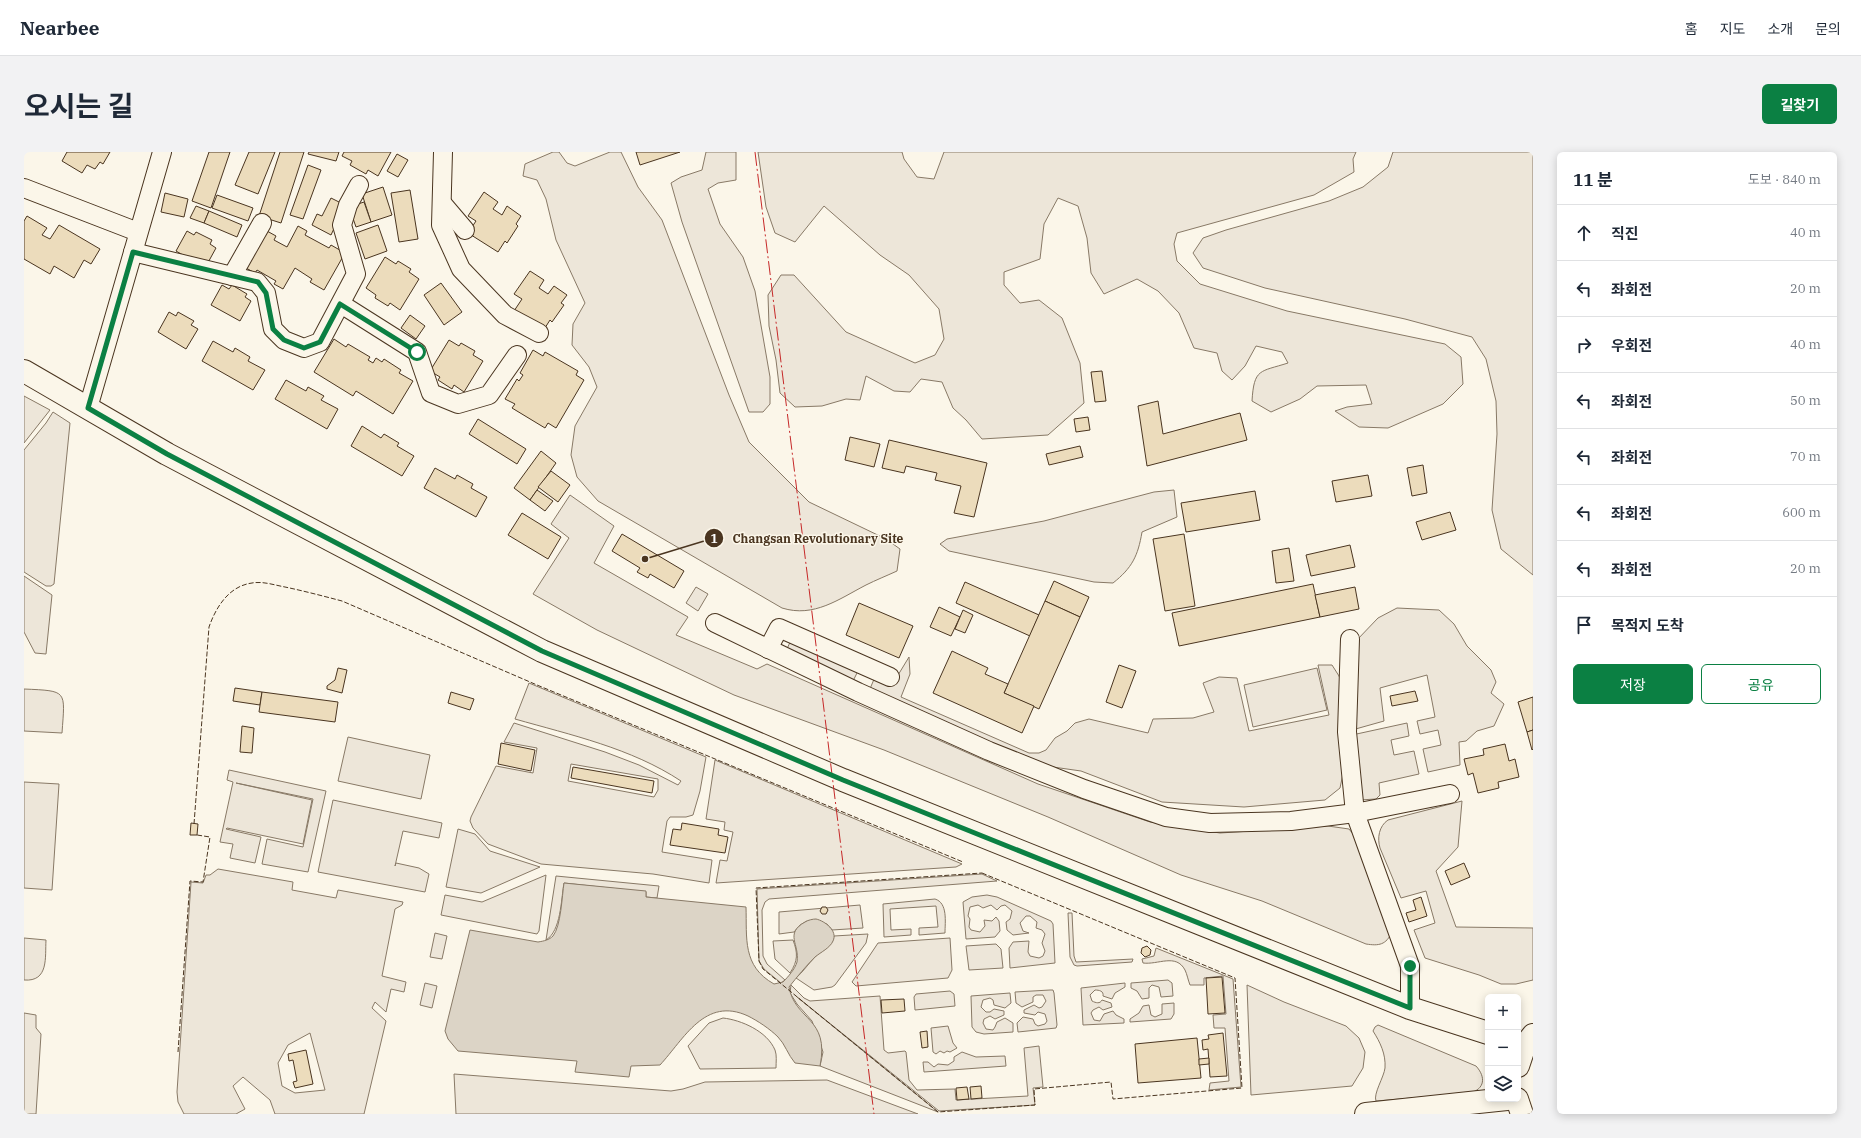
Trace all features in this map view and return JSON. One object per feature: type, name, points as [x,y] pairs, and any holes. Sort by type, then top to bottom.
[{"type":"main road","points":[[24,371],[167,454],[542,651],[843,780],[1410,1008],[1485,1032]]},
{"type":"main road","points":[[1521,1055],[1525,1041]]},
{"type":"main road","points":[[1366,1114],[1485,1101]]},
{"type":"main road","points":[[1518,1102],[1522,1114]]},
{"type":"street","points":[[88,408],[162,152]]},
{"type":"street","points":[[443,152],[441,224],[461,269],[505,315],[539,333]]},
{"type":"street","points":[[133,252],[258,282],[266,293],[273,329],[284,340],[304,348],[320,342],[356,274],[342,225],[348,205],[359,185]]},
{"type":"street","points":[[24,188],[138,232]]},
{"type":"street","points":[[442,203],[465,230]]},
{"type":"street","points":[[232,276],[262,223]]},
{"type":"street","points":[[340,304],[417,352],[431,393],[458,404],[490,395],[517,355]]},
{"type":"street","points":[[715,623],[988,751],[1084,789],[1166,817],[1210,823],[1291,821],[1355,813],[1450,794]]},
{"type":"street","points":[[768,649],[779,628],[890,676]]},
{"type":"street","points":[[1350,639],[1347,732],[1355,813],[1410,966],[1410,1008]]},
{"type":"shaded area","points":[[553,152],[559,152],[567,163],[575,166],[610,152],[621,152],[638,187],[662,220],[729,395],[749,442],[809,502],[886,539],[900,549],[897,571],[826,606],[805,611],[782,608],[598,501],[577,477],[571,455],[575,426],[597,387],[589,367],[572,345],[573,324],[585,303],[556,240],[546,199],[537,180],[523,176],[525,164]]},
{"type":"shaded area","points":[[706,152],[736,152],[736,180],[718,183],[708,189],[720,224],[743,257],[755,291],[770,377],[770,404],[763,412],[749,412],[682,222],[671,183],[681,177],[702,170]]},
{"type":"shaded area","points":[[758,152],[902,152],[904,159],[917,177],[934,179],[944,152],[1356,152],[1353,159],[1354,172],[1314,195],[1177,233],[1174,244],[1177,261],[1200,284],[1287,311],[1445,344],[1461,357],[1463,384],[1443,404],[1388,428],[1359,427],[1335,411],[1347,407],[1372,404],[1366,385],[1317,386],[1300,399],[1271,412],[1252,401],[1253,390],[1257,377],[1260,373],[1288,363],[1282,352],[1256,346],[1245,366],[1232,380],[1222,371],[1217,353],[1194,348],[1179,313],[1158,291],[1137,279],[1104,294],[1091,273],[1087,238],[1078,206],[1058,198],[1044,224],[1040,259],[1004,272],[1004,285],[1020,303],[1039,300],[1062,318],[1080,363],[1084,403],[1048,435],[982,439],[966,420],[953,408],[942,382],[921,379],[910,392],[894,391],[866,376],[860,400],[846,399],[822,406],[795,407],[780,393],[776,360],[769,326],[768,295],[781,275],[794,275],[846,332],[915,363],[935,355],[944,339],[939,309],[909,275],[880,255],[824,206],[795,242],[775,233],[766,207]]},
{"type":"shaded area","points":[[1393,152],[1533,152],[1533,575],[1501,549],[1492,510],[1497,434],[1496,401],[1486,359],[1472,337],[1405,319],[1265,288],[1203,268],[1193,253],[1203,238],[1329,201],[1363,187],[1388,167]]},
{"type":"shaded area","points":[[24,396],[50,410],[24,443]]},
{"type":"shaded area","points":[[53,412],[70,423],[54,584],[51,586],[46,586],[24,572],[24,450]]},
{"type":"shaded area","points":[[1174,490],[1177,517],[1142,532],[1133,561],[1125,572],[1113,583],[1094,582],[949,551],[940,544],[947,539],[1044,521],[1154,492]]},
{"type":"shaded area","points":[[570,495],[614,526],[594,563],[688,617],[676,635],[757,669],[767,664],[1038,784],[1150,822],[1220,833],[1328,826],[1349,829],[1361,844],[1392,932],[1390,936],[1382,944],[1366,944],[1262,901],[1181,875],[1048,817],[884,750],[734,695],[597,630],[533,594],[569,538],[551,524]]},
{"type":"shaded area","points":[[24,576],[52,595],[46,654],[35,653],[24,632]]},
{"type":"shaded area","points":[[696,587],[708,594],[698,611],[686,603]]},
{"type":"shaded area","points":[[1397,608],[1439,610],[1454,624],[1467,646],[1491,670],[1496,682],[1491,693],[1504,704],[1494,726],[1477,731],[1466,741],[1459,742],[1460,765],[1428,772],[1423,749],[1441,745],[1438,730],[1420,734],[1417,721],[1435,717],[1427,675],[1380,688],[1384,721],[1352,730],[1356,641],[1378,618]]},
{"type":"shaded area","points":[[792,638],[859,669],[852,683],[786,651]]},
{"type":"shaded area","points":[[909,657],[910,674],[901,697],[1029,753],[1039,753],[1046,750],[1055,738],[1067,731],[1075,723],[1089,719],[1148,733],[1153,719],[1193,718],[1214,712],[1203,683],[1219,677],[1237,678],[1249,731],[1329,715],[1318,665],[1332,665],[1339,676],[1342,685],[1344,769],[1340,788],[1325,800],[1244,807],[1162,802],[1081,771],[1039,765],[869,691],[875,677],[892,685]]},
{"type":"shaded area","points":[[1317,668],[1327,710],[1253,727],[1244,685]]},
{"type":"shaded area","points":[[529,683],[706,757],[700,791],[693,815],[686,817],[670,817],[667,821],[662,852],[712,860],[709,883],[653,874],[541,864],[488,844],[473,828],[470,821],[496,766],[533,773],[537,748],[504,742],[514,723],[605,752],[639,765],[678,785],[681,781],[642,760],[621,751],[579,737],[515,719]],"holes":[[[571,764],[658,779],[658,790],[654,797],[568,781]]]},
{"type":"shaded area","points":[[24,689],[56,692],[61,696],[64,708],[62,733],[24,731]]},
{"type":"shaded area","points":[[1407,723],[1409,736],[1391,740],[1394,755],[1414,751],[1419,774],[1379,783],[1380,795],[1376,799],[1359,800],[1352,735]]},
{"type":"shaded area","points":[[348,737],[430,755],[421,799],[338,781]]},
{"type":"shaded area","points":[[715,760],[962,864],[956,867],[716,883],[720,860],[727,861],[733,832],[724,830],[725,822],[706,819]]},
{"type":"shaded area","points":[[229,770],[326,791],[308,872],[262,864],[267,839],[303,847],[313,799],[236,783],[312,800],[303,844],[227,828],[226,829],[261,837],[255,863],[230,858],[233,844],[220,842],[233,782],[227,780]]},
{"type":"shaded area","points":[[24,782],[59,784],[52,890],[24,888]]},
{"type":"shaded area","points":[[333,800],[442,823],[439,838],[403,831],[395,866],[396,863],[419,868],[429,874],[425,892],[318,872]]},
{"type":"shaded area","points":[[1462,801],[1458,847],[1436,871],[1456,927],[1533,928],[1533,980],[1516,984],[1501,984],[1479,975],[1425,958],[1414,930],[1435,923],[1426,891],[1401,898],[1380,848],[1380,832],[1388,820]]},
{"type":"shaded area","points":[[458,829],[475,834],[490,851],[540,867],[481,893],[446,887]]},
{"type":"shaded area","points":[[218,869],[293,882],[292,890],[336,898],[338,890],[403,902],[402,905],[395,909],[382,976],[406,982],[404,992],[391,989],[386,1012],[375,1002],[372,1008],[386,1021],[364,1114],[275,1114],[270,1100],[243,1077],[233,1086],[245,1109],[236,1114],[184,1114],[178,1102],[177,1092],[191,882],[203,883],[206,875],[210,875]],"holes":[[[310,1033],[325,1090],[295,1093],[282,1086],[278,1063],[288,1045]]]},
{"type":"shaded area","points":[[982,874],[997,881],[769,899],[765,902],[762,910],[763,956],[767,964],[785,980],[781,983],[764,969],[759,961],[757,889]]},
{"type":"shaded area","points":[[546,875],[539,931],[537,934],[441,915],[445,895],[482,902]]},
{"type":"shaded area","points":[[556,876],[659,886],[657,898],[646,897],[646,892],[564,883],[560,914],[555,930],[546,940]]},
{"type":"shaded area","points":[[564,883],[646,891],[646,897],[746,907],[747,940],[751,960],[756,969],[774,984],[783,982],[796,965],[797,950],[794,935],[799,926],[806,921],[815,919],[827,924],[834,934],[832,943],[828,948],[815,957],[789,987],[792,998],[816,1028],[820,1038],[822,1050],[820,1066],[795,1063],[790,1057],[785,1046],[771,1031],[748,1016],[733,1011],[719,1012],[708,1016],[697,1023],[687,1033],[660,1065],[631,1066],[629,1077],[575,1072],[577,1061],[458,1051],[448,1039],[445,1031],[470,930],[538,942],[548,939],[553,936],[558,925]]},
{"type":"shaded area","points":[[987,895],[997,897],[1051,921],[1053,924],[1055,963],[1010,968],[1009,948],[1013,942],[1029,941],[1028,952],[1030,956],[1039,958],[1043,956],[1045,951],[1042,943],[1045,934],[1042,930],[1036,928],[1037,922],[1030,916],[1026,916],[1020,923],[1023,931],[1029,933],[1013,935],[1007,930],[1006,922],[1010,919],[1012,911],[1005,905],[1001,906],[997,910],[991,905],[983,908],[978,905],[970,907],[968,916],[970,919],[969,927],[971,930],[980,932],[985,926],[984,920],[992,921],[996,917],[999,921],[1000,931],[995,937],[966,939],[963,902],[972,897]]},
{"type":"shaded area","points":[[935,899],[942,904],[944,909],[945,933],[919,935],[919,928],[938,927],[936,906],[890,909],[891,930],[911,929],[911,935],[884,937],[883,904]]},
{"type":"shaded area","points":[[860,905],[863,928],[832,930],[827,924],[807,921],[800,925],[794,932],[779,934],[779,912]]},
{"type":"shaded area","points":[[1068,913],[1072,913],[1074,956],[1076,962],[1133,959],[1132,962],[1074,965],[1070,957]]},
{"type":"shaded area","points":[[435,933],[447,936],[442,959],[430,957]]},
{"type":"shaded area","points":[[868,934],[866,943],[832,987],[814,990],[796,978],[815,957],[829,946],[834,936]]},
{"type":"shaded area","points":[[24,938],[46,940],[45,961],[42,973],[32,980],[24,980]]},
{"type":"shaded area","points":[[950,938],[952,970],[948,978],[856,986],[852,982],[878,943]]},
{"type":"shaded area","points":[[793,940],[796,949],[796,961],[790,973],[775,959],[773,941]]},
{"type":"shaded area","points":[[996,944],[1001,949],[1003,968],[969,970],[966,946]]},
{"type":"shaded area","points":[[1156,948],[1233,979],[1241,1087],[1209,1090],[1210,1083],[1229,1081],[1225,1028],[1214,1028],[1213,1015],[1226,1014],[1223,976],[1204,978],[1204,985],[1190,985],[1185,970],[1177,962],[1166,961],[1143,963],[1142,959],[1154,956]]},
{"type":"shaded area","points":[[1168,980],[1172,983],[1173,996],[1161,997],[1159,987],[1152,985],[1149,988],[1149,998],[1142,999],[1137,991],[1131,988],[1131,983]]},
{"type":"shaded area","points":[[425,983],[437,986],[432,1008],[420,1005]]},
{"type":"shaded area","points":[[1125,983],[1125,987],[1115,993],[1112,999],[1103,996],[1102,992],[1098,990],[1095,990],[1090,995],[1092,1001],[1098,1003],[1102,1000],[1111,1003],[1112,1007],[1103,1010],[1099,1007],[1093,1010],[1091,1013],[1094,1020],[1100,1021],[1104,1014],[1113,1011],[1116,1015],[1124,1019],[1124,1023],[1083,1025],[1081,988]]},
{"type":"shaded area","points":[[791,985],[804,998],[810,1001],[880,996],[884,1050],[888,1053],[906,1052],[909,1080],[917,1090],[955,1089],[956,1100],[1028,1096],[1024,1048],[1039,1046],[1043,1087],[1033,1088],[1035,1105],[939,1111],[797,997],[938,1112],[820,1066],[823,1052],[812,1021],[797,1004],[790,993]]},
{"type":"shaded area","points":[[1247,985],[1284,1002],[1346,1026],[1359,1038],[1365,1052],[1363,1068],[1352,1086],[1251,1095]]},
{"type":"shaded area","points":[[1053,990],[1057,1025],[1056,1028],[1018,1032],[1017,1023],[1023,1017],[1033,1019],[1035,1024],[1038,1026],[1045,1024],[1047,1021],[1045,1014],[1038,1012],[1035,1015],[1024,1013],[1024,1010],[1034,1005],[1039,1008],[1042,1007],[1046,1001],[1043,995],[1036,995],[1033,997],[1033,1002],[1022,1007],[1016,1003],[1015,992]]},
{"type":"shaded area","points":[[950,991],[954,994],[955,1006],[915,1010],[914,997],[916,994]]},
{"type":"shaded area","points":[[1010,993],[1011,1003],[1005,1008],[994,1005],[993,1000],[990,998],[983,1000],[981,1007],[986,1012],[990,1012],[994,1009],[1004,1011],[1004,1015],[995,1019],[990,1016],[984,1019],[983,1023],[986,1029],[993,1030],[997,1022],[1005,1018],[1013,1023],[1013,1032],[984,1034],[976,1032],[972,1027],[971,996]]},
{"type":"shaded area","points":[[1174,1003],[1174,1014],[1171,1019],[1130,1022],[1130,1019],[1139,1013],[1143,1006],[1149,1005],[1151,1015],[1155,1017],[1162,1014],[1162,1004]]},
{"type":"shaded area","points":[[24,1013],[36,1015],[36,1028],[41,1034],[36,1114],[24,1114]]},
{"type":"shaded area","points":[[723,1018],[745,1024],[766,1037],[775,1050],[776,1068],[700,1069],[688,1046],[709,1023]]},
{"type":"shaded area","points":[[1378,1025],[1476,1066],[1482,1078],[1481,1086],[1479,1089],[1470,1093],[1376,1101],[1375,1098],[1377,1090],[1385,1068],[1385,1058],[1382,1048],[1373,1031]]},
{"type":"shaded area","points":[[948,1026],[953,1043],[957,1048],[950,1052],[947,1051],[944,1053],[940,1051],[936,1054],[933,1052],[931,1028]]},
{"type":"shaded area","points":[[962,1052],[976,1057],[1005,1056],[1006,1066],[924,1072],[923,1062],[928,1062],[934,1067],[938,1064],[948,1065],[954,1061],[954,1057]]},
{"type":"shaded area","points":[[454,1074],[671,1091],[705,1082],[827,1080],[918,1114],[456,1114]]},
{"type":"building","points":[[67,152],[110,152],[103,164],[100,162],[95,169],[87,165],[82,173],[62,161]]},
{"type":"building","points":[[209,152],[230,152],[211,208],[192,201]]},
{"type":"building","points":[[249,152],[275,152],[258,194],[235,185]]},
{"type":"building","points":[[280,152],[304,152],[281,223],[259,216]]},
{"type":"building","points":[[309,152],[339,152],[336,161],[308,154]]},
{"type":"building","points":[[344,152],[391,152],[378,176],[368,170],[366,174],[350,165],[352,161],[342,156]]},
{"type":"building","points":[[636,152],[680,152],[640,165]]},
{"type":"building","points":[[397,154],[408,160],[398,177],[387,171]]},
{"type":"building","points":[[308,165],[321,170],[303,219],[290,215]]},
{"type":"building","points":[[383,187],[392,215],[371,222],[362,194]]},
{"type":"building","points":[[410,190],[418,239],[399,242],[391,193]]},
{"type":"building","points":[[484,192],[498,202],[493,209],[502,215],[507,206],[521,216],[516,224],[518,226],[507,243],[505,241],[498,252],[468,233],[476,221],[468,216]]},
{"type":"building","points":[[165,193],[188,199],[184,217],[161,212]]},
{"type":"building","points":[[217,195],[253,208],[248,221],[212,208]]},
{"type":"building","points":[[331,198],[345,205],[331,235],[312,225],[317,214],[322,216]]},
{"type":"building","points":[[364,202],[371,222],[356,227],[349,207]]},
{"type":"building","points":[[196,206],[209,211],[204,223],[190,218]]},
{"type":"building","points":[[209,211],[242,225],[237,237],[204,223]]},
{"type":"building","points":[[27,216],[47,228],[42,235],[50,239],[59,225],[100,249],[91,264],[84,260],[74,278],[54,266],[50,274],[24,259],[24,221]]},
{"type":"building","points":[[378,225],[387,251],[365,259],[356,233]]},
{"type":"building","points":[[298,226],[307,231],[305,235],[329,248],[331,245],[345,253],[324,290],[310,282],[312,279],[295,268],[283,289],[274,284],[276,281],[257,270],[255,273],[246,268],[267,231],[276,236],[274,240],[287,247]]},
{"type":"building","points":[[187,231],[194,235],[196,232],[212,240],[210,244],[216,248],[205,268],[176,251]]},
{"type":"building","points":[[385,257],[396,264],[398,261],[411,269],[409,272],[419,279],[400,310],[390,303],[388,306],[375,298],[376,295],[366,288]]},
{"type":"building","points":[[530,271],[544,280],[539,288],[548,294],[554,286],[567,295],[561,303],[564,305],[552,322],[550,320],[543,331],[514,311],[522,299],[514,294]]},
{"type":"building","points":[[441,283],[462,312],[444,325],[424,295]]},
{"type":"building","points":[[222,285],[229,289],[232,285],[247,294],[245,297],[251,301],[240,321],[211,305]]},
{"type":"building","points":[[169,312],[176,316],[178,312],[194,321],[191,325],[198,329],[186,349],[158,332]]},
{"type":"building","points":[[410,315],[425,326],[416,339],[401,328]]},
{"type":"building","points":[[334,339],[346,347],[348,344],[370,357],[368,360],[373,363],[376,358],[382,362],[384,359],[401,370],[399,373],[413,381],[393,414],[356,391],[353,396],[314,372]]},
{"type":"building","points":[[449,340],[459,346],[461,343],[475,351],[473,355],[483,361],[464,392],[454,385],[452,389],[438,380],[440,377],[430,371]]},
{"type":"building","points":[[213,341],[233,352],[235,348],[250,357],[248,361],[265,370],[253,390],[202,361]]},
{"type":"building","points":[[533,350],[543,356],[545,352],[578,371],[576,375],[584,380],[556,428],[548,423],[545,428],[512,408],[515,404],[505,399],[517,379],[519,381],[523,375],[520,373]]},
{"type":"building","points":[[1102,371],[1106,401],[1095,402],[1091,372]]},
{"type":"building","points":[[286,380],[306,391],[308,387],[324,396],[321,400],[338,409],[327,429],[275,399]]},
{"type":"building","points":[[1158,401],[1163,434],[1240,413],[1247,440],[1147,466],[1138,406]]},
{"type":"building","points":[[1088,417],[1090,430],[1076,432],[1074,419]]},
{"type":"building","points":[[478,419],[526,449],[517,464],[469,434]]},
{"type":"building","points":[[362,426],[381,438],[384,434],[399,443],[397,446],[414,456],[402,476],[351,446]]},
{"type":"building","points":[[850,437],[880,444],[874,467],[845,460]]},
{"type":"building","points":[[889,440],[987,463],[974,517],[954,513],[961,486],[935,480],[937,473],[906,466],[904,473],[882,468]]},
{"type":"building","points":[[1080,446],[1083,457],[1049,465],[1046,454]]},
{"type":"building","points":[[541,451],[556,463],[530,500],[514,488]]},
{"type":"building","points":[[1423,465],[1427,493],[1412,496],[1407,468]]},
{"type":"building","points":[[435,468],[455,479],[457,475],[473,484],[471,488],[487,497],[476,517],[424,488]]},
{"type":"building","points":[[551,471],[570,485],[558,502],[538,487]]},
{"type":"building","points":[[1368,475],[1372,496],[1336,502],[1332,481]]},
{"type":"building","points":[[537,490],[553,501],[545,511],[530,500]]},
{"type":"building","points":[[1255,491],[1260,520],[1186,532],[1181,503]]},
{"type":"building","points":[[1450,512],[1456,530],[1422,540],[1416,522]]},
{"type":"building","points":[[522,513],[561,537],[548,559],[508,535]]},
{"type":"building","points":[[622,534],[684,571],[674,588],[650,574],[648,578],[637,572],[640,568],[612,551]]},
{"type":"building","points":[[1184,534],[1195,606],[1165,611],[1153,539]]},
{"type":"building","points":[[1350,545],[1355,567],[1311,576],[1306,555]]},
{"type":"building","points":[[1289,548],[1294,581],[1276,583],[1272,551]]},
{"type":"building","points":[[1054,581],[1089,597],[1080,617],[1045,601]]},
{"type":"building","points":[[965,582],[1039,615],[1030,636],[956,603]]},
{"type":"building","points":[[1313,584],[1320,617],[1179,646],[1172,613]]},
{"type":"building","points":[[1355,587],[1359,609],[1320,617],[1315,595]]},
{"type":"building","points":[[1045,601],[1080,617],[1039,709],[1004,693]]},
{"type":"building","points":[[859,603],[913,626],[899,658],[846,635]]},
{"type":"building","points":[[939,607],[960,617],[951,636],[930,627]]},
{"type":"building","points":[[963,610],[973,615],[965,633],[955,629]]},
{"type":"building","points":[[952,651],[988,668],[985,674],[1008,684],[1004,693],[1034,706],[1022,733],[933,693]]},
{"type":"building","points":[[1119,665],[1136,671],[1122,708],[1106,702]]},
{"type":"building","points":[[338,668],[347,670],[342,693],[327,689],[327,686],[335,680]]},
{"type":"building","points":[[235,688],[262,692],[260,705],[233,701]]},
{"type":"building","points":[[1415,691],[1418,701],[1392,706],[1390,696]]},
{"type":"building","points":[[262,692],[338,702],[335,722],[259,712]]},
{"type":"building","points":[[451,692],[474,699],[470,710],[448,703]]},
{"type":"building","points":[[1533,697],[1533,730],[1527,732],[1518,702]]},
{"type":"building","points":[[242,726],[254,728],[252,753],[240,752]]},
{"type":"building","points":[[1533,730],[1533,749],[1532,750],[1527,732]]},
{"type":"building","points":[[501,743],[535,750],[531,771],[498,764]]},
{"type":"building","points":[[1505,744],[1509,761],[1515,759],[1519,777],[1498,782],[1499,788],[1478,793],[1473,773],[1468,775],[1464,759],[1484,755],[1483,749]]},
{"type":"building","points":[[573,767],[654,781],[652,793],[571,778]]},
{"type":"building","points":[[191,823],[198,824],[197,835],[190,835]]},
{"type":"building","points":[[682,823],[719,829],[718,835],[728,837],[725,853],[670,845],[673,829],[681,830]]},
{"type":"building","points":[[1464,863],[1470,877],[1451,885],[1445,871]]},
{"type":"building","points":[[1421,897],[1427,916],[1409,922],[1406,913],[1416,910],[1413,900]]},
{"type":"building","points":[[822,907],[826,907],[828,910],[826,914],[822,914],[820,911]]},
{"type":"building","points":[[1147,946],[1151,950],[1150,955],[1145,957],[1141,953],[1142,948]]},
{"type":"building","points":[[1222,977],[1225,1013],[1208,1014],[1206,978]]},
{"type":"building","points":[[904,999],[905,1011],[882,1013],[881,1000]]},
{"type":"building","points":[[927,1031],[928,1047],[922,1048],[920,1032]]},
{"type":"building","points":[[1223,1033],[1227,1076],[1210,1077],[1208,1049],[1203,1050],[1202,1040],[1209,1039],[1208,1035]]},
{"type":"building","points":[[1197,1038],[1201,1078],[1138,1083],[1135,1044]]},
{"type":"building","points":[[306,1050],[313,1084],[295,1088],[293,1082],[297,1081],[293,1060],[289,1061],[288,1054]]},
{"type":"building","points":[[1209,1058],[1209,1064],[1199,1065],[1199,1059]]},
{"type":"building","points":[[981,1086],[982,1098],[971,1099],[970,1087]]},
{"type":"building","points":[[967,1087],[969,1099],[957,1100],[956,1088]]},
{"type":"fence","points":[[194,824],[209,627],[215,612],[230,593],[244,585],[260,582],[342,601],[537,685],[963,862]]},
{"type":"fence","points":[[178,1052],[190,881],[203,882],[210,837],[197,835]]},
{"type":"fence","points":[[982,873],[1235,978],[1242,1088],[1113,1099],[1111,1082],[1034,1089],[1035,1105],[938,1112],[763,969],[759,961],[756,888],[982,873]]},
{"type":"power","points":[[755,152],[874,1114]]},
{"type":"place","name":"Changsan Revolutionary Site","points":[[645,559]]},
{"type":"route","points":[[417,352],[340,304],[320,342],[304,348],[284,340],[273,329],[266,293],[258,282],[133,252],[88,408],[167,454],[542,651],[843,780],[1410,1008],[1410,966]]}]
